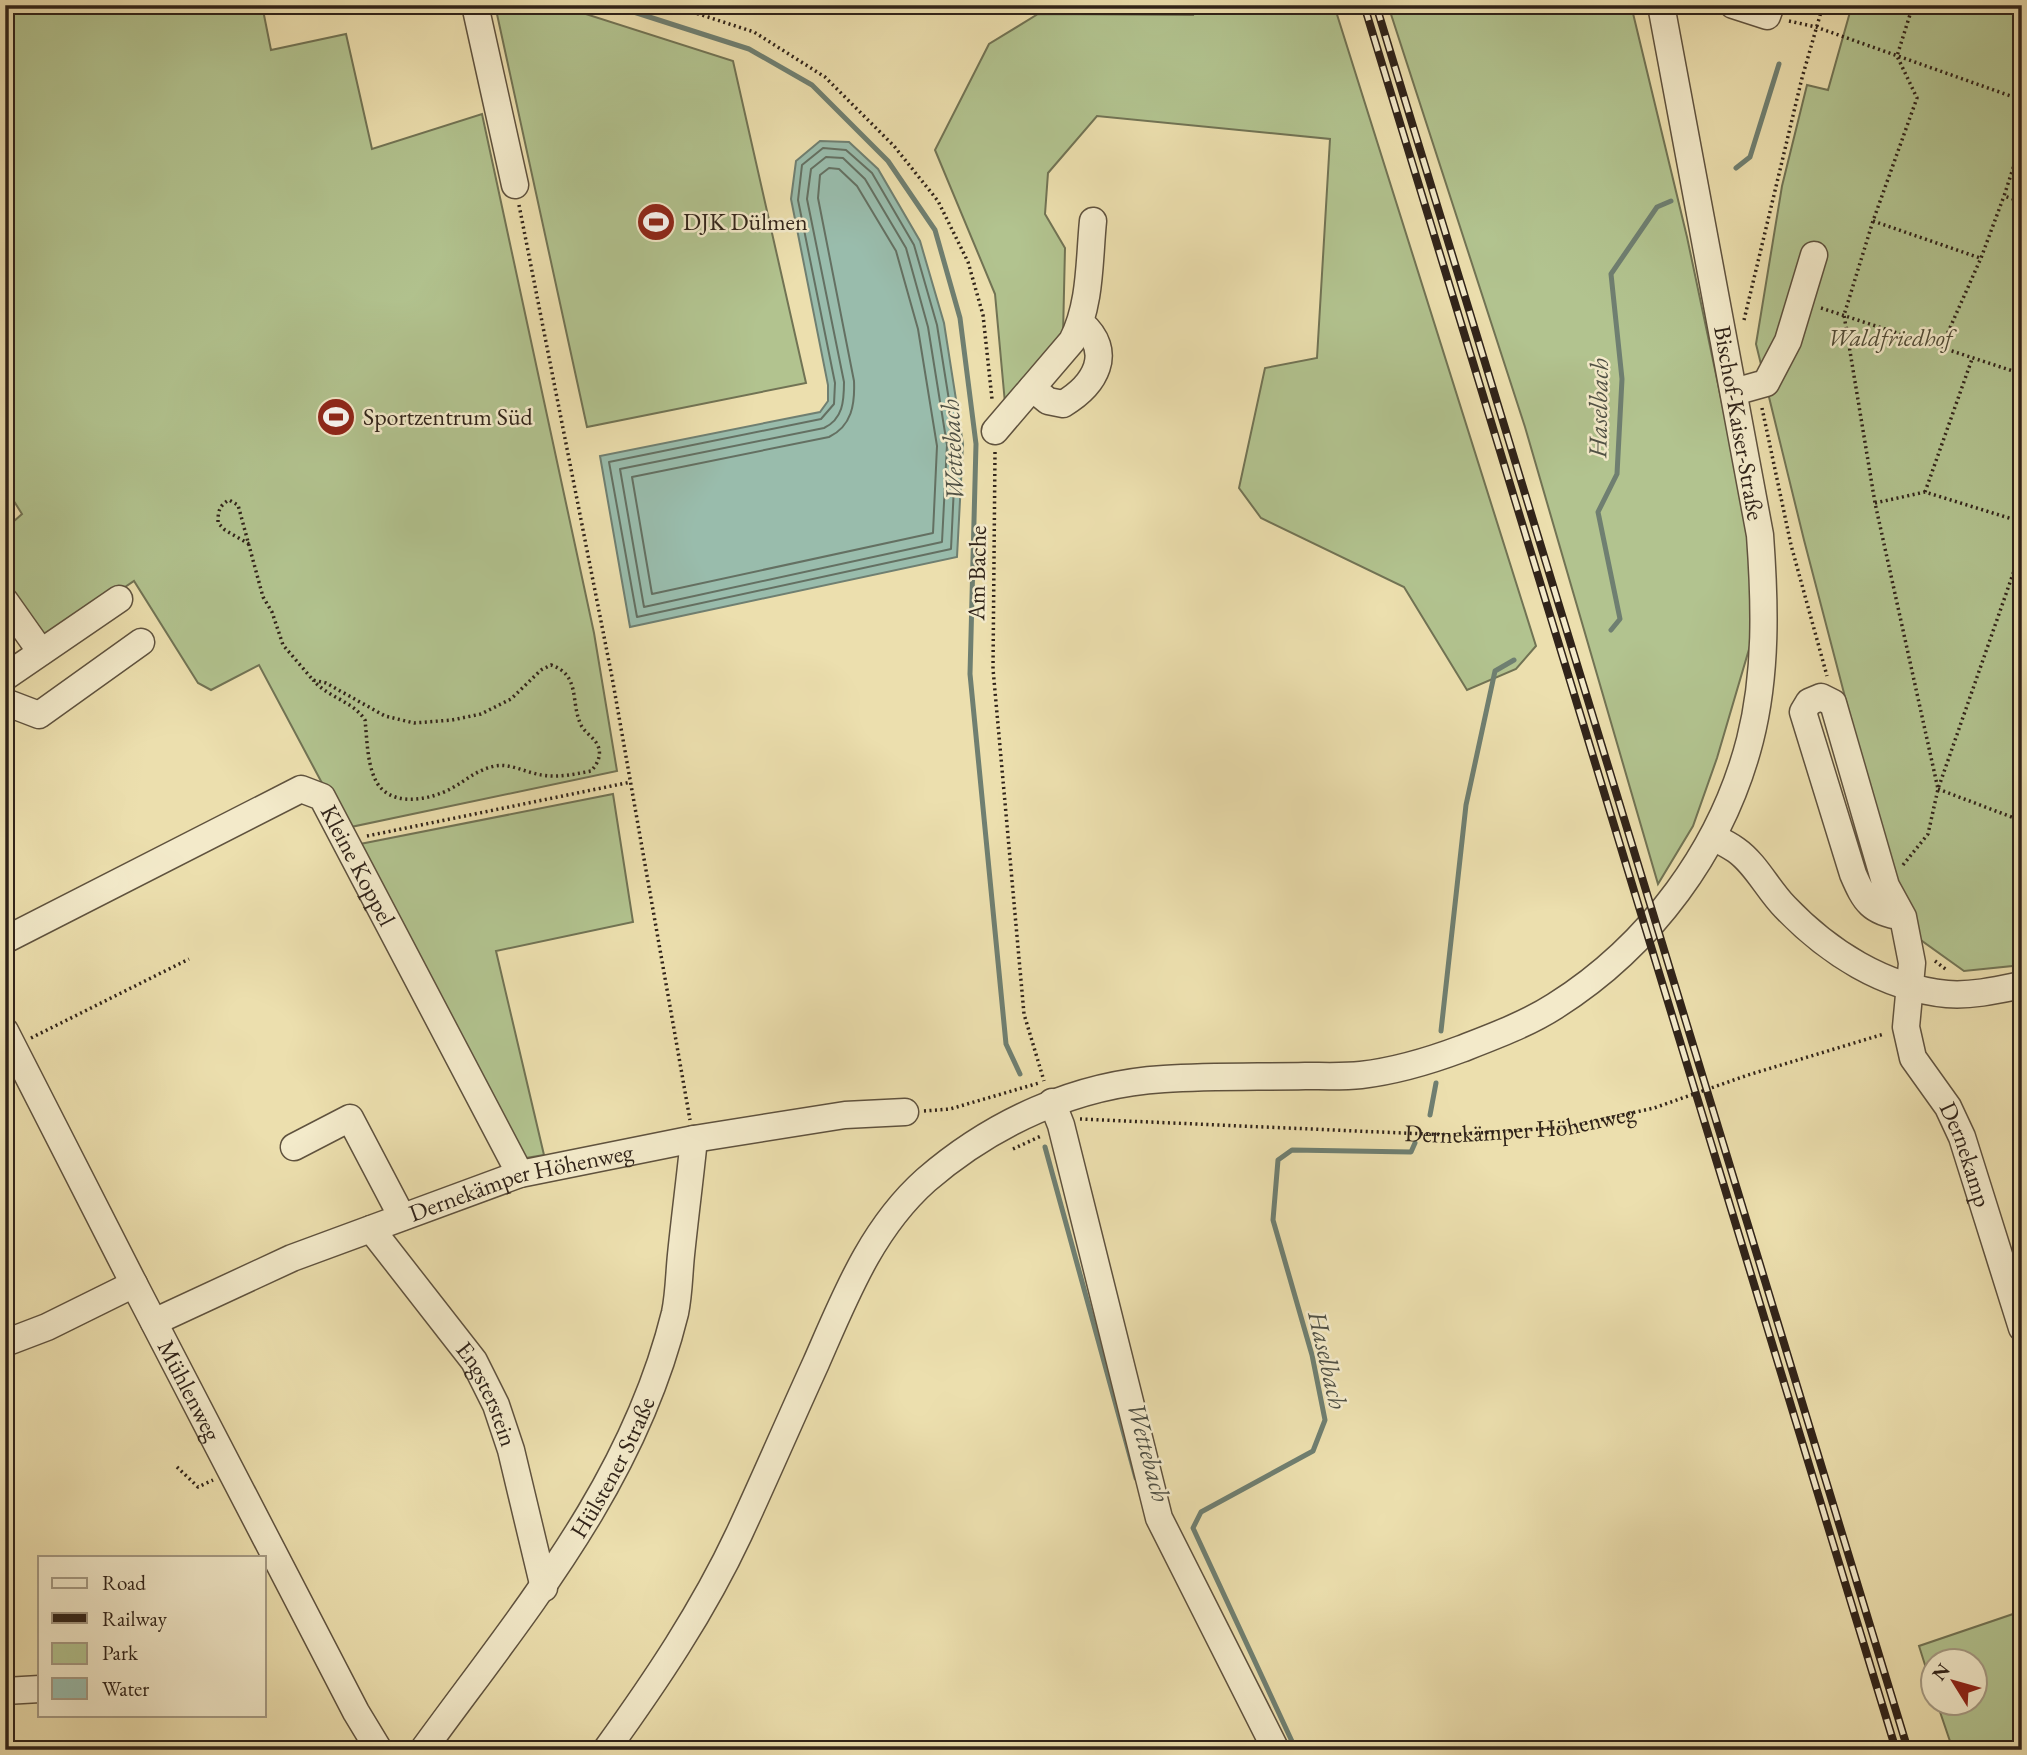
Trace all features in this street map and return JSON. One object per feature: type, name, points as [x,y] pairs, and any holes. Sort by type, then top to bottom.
[{"type":"street","points":[[475,5],[515,185]]},
{"type":"street","name":"Bischof-Kaiser-Straße","points":[[606,1750],[654,1682],[736,1541],[859,1268],[886,1223],[923,1183],[959,1153],[1002,1127],[1052,1103],[1111,1086],[1159,1079],[1361,1075],[1425,1062],[1488,1039],[1553,1008],[1631,946],[1695,868],[1730,800],[1750,743],[1761,688],[1764,595],[1746,389],[1661,5]]},
{"type":"street","points":[[1733,5],[1769,10]]},
{"type":"street","points":[[995,431],[1072,341],[1081,323],[1085,307],[1093,221]]},
{"type":"street","points":[[1746,389],[1766,383],[1788,341],[1814,256]]},
{"type":"street","points":[[1032,388],[1048,401],[1063,404],[1077,396],[1089,383],[1098,369],[1099,354],[1094,338],[1081,323]]},
{"type":"street","points":[[5,677],[120,599]]},
{"type":"street","points":[[5,601],[41,652]]},
{"type":"street","points":[[5,702],[39,715],[141,642]]},
{"type":"street","points":[[1903,917],[1876,910],[1863,898],[1853,874],[1803,712],[1809,702],[1821,697],[1833,703],[1886,886],[1903,917],[1912,963],[1909,988]]},
{"type":"street","name":"Kleine Koppel","points":[[5,940],[301,789],[322,797],[520,1174]]},
{"type":"street","points":[[1713,837],[1737,850],[1784,906],[1848,960],[1882,978],[1909,988],[1949,994],[1985,992],[2022,985]]},
{"type":"street","name":"Dernekamp","points":[[1909,988],[1906,1027],[1913,1058],[1948,1107],[1962,1136],[2022,1328]]},
{"type":"street","name":"Mühlenweg","points":[[9,1039],[230,1472],[264,1556]]},
{"type":"street","points":[[1052,1103],[1159,1518],[1276,1750]]},
{"type":"street","name":"Dernekämper Höhenweg","points":[[154,1322],[292,1258],[520,1174],[694,1139],[845,1115],[905,1112]]},
{"type":"street","points":[[294,1147],[350,1118],[402,1217]]},
{"type":"street","name":"Hülstener Straße","points":[[422,1750],[544,1588],[587,1520],[627,1447],[656,1379],[675,1310],[694,1139]]},
{"type":"street","name":"Engsterstein","points":[[371,1229],[474,1361],[496,1405],[510,1450],[544,1588]]},
{"type":"street","points":[[5,1343],[47,1327],[134,1284]]},
{"type":"street","name":"Mühlenweg","points":[[266,1560],[276,1584],[379,1750]]},
{"type":"street","points":[[5,1692],[38,1689]]},
{"type":"path","name":"Am Bache","points":[[671,5],[754,32],[825,77],[894,146],[938,201],[968,262],[983,316],[995,431],[993,669],[1024,1014],[1052,1103]]},
{"type":"path","points":[[1741,307],[1744,320],[1775,185],[1823,5]]},
{"type":"path","points":[[1913,5],[1897,56],[1917,97],[1873,221],[1844,315],[1875,503],[1938,789]]},
{"type":"path","points":[[1769,10],[2022,100]]},
{"type":"path","points":[[1941,348],[1981,258],[2022,141]]},
{"type":"path","points":[[515,185],[631,782],[694,1139]]},
{"type":"path","points":[[2004,196],[2022,202]]},
{"type":"path","points":[[1873,221],[1981,258]]},
{"type":"path","points":[[1800,302],[2022,374]]},
{"type":"path","points":[[1925,492],[1972,358]]},
{"type":"path","points":[[1746,389],[1833,703]]},
{"type":"path","points":[[1875,503],[1925,492],[2022,522]]},
{"type":"path","points":[[249,544],[218,523],[218,512],[222,504],[229,500],[237,505],[249,544],[263,597],[272,612],[283,645],[319,688],[360,712],[365,720],[374,778],[386,793],[409,800],[424,799],[441,793],[469,775],[497,766],[561,776],[591,771],[599,756],[599,747],[581,725],[571,680],[562,669],[551,666],[541,670],[512,699],[481,714],[414,723],[385,716],[326,683],[313,680]]},
{"type":"path","points":[[1886,886],[1928,834],[1938,789],[2022,548]]},
{"type":"path","points":[[345,841],[631,782]]},
{"type":"path","points":[[1938,789],[2022,821]]},
{"type":"path","points":[[1909,946],[1941,964],[1952,976],[1949,994]]},
{"type":"path","points":[[9,1039],[190,959]]},
{"type":"path","name":"Dernekämper Höhenweg","points":[[1012,1150],[1052,1103],[1082,1118],[1448,1135],[1568,1127],[1654,1108],[1748,1075],[1906,1027]]},
{"type":"path","points":[[177,1467],[198,1487],[230,1472]]},
{"type":"green space","name":"Sportzentrum Süd","points":[[5,5],[262,5],[271,50],[346,34],[372,149],[482,114],[594,633],[617,771],[346,828],[259,665],[211,690],[198,683],[134,581],[44,642],[5,581],[5,529],[22,514],[5,487]]},
{"type":"green space","name":"DJK Dülmen","points":[[495,5],[569,5],[570,9],[733,61],[806,383],[587,427]]},
{"type":"green space","points":[[1192,5],[1334,5],[1536,646],[1516,669],[1467,690],[1404,587],[1261,518],[1239,488],[1265,368],[1317,358],[1330,139],[1097,116],[1048,173],[1045,214],[1065,248],[1063,335],[1005,403],[995,294],[935,150],[989,44],[1038,14],[1193,15]]},
{"type":"green space","points":[[1388,5],[1631,5],[1687,237],[1745,512],[1753,587],[1752,639],[1717,758],[1693,826],[1658,884],[1525,427]]},
{"type":"green space","name":"Waldfriedhof","points":[[1852,5],[2022,5],[2022,965],[1964,971],[1918,938],[1891,873],[1756,344],[1782,186],[1807,85],[1828,90]]},
{"type":"green space","points":[[613,794],[633,922],[496,951],[544,1155],[520,1159],[355,845]]},
{"type":"green space","points":[[2022,1611],[2022,1750],[1953,1750],[1941,1716],[1988,1716],[1988,1646],[1919,1646]]},
{"type":"water","points":[[820,141],[849,142],[878,169],[920,241],[944,323],[963,444],[957,557],[630,627],[600,456],[820,412],[828,401],[828,385],[791,199],[796,161]]},
{"type":"waterway","name":"Wettebach","points":[[612,5],[749,49],[812,85],[888,161],[935,230],[960,318],[976,444],[970,674],[1006,1044],[1020,1074]]},
{"type":"waterway","name":"Haselbach","points":[[1736,168],[1750,157],[1779,64]]},
{"type":"waterway","name":"Haselbach","points":[[1611,630],[1620,619],[1598,512],[1617,474],[1622,379],[1611,274],[1657,207],[1671,201]]},
{"type":"waterway","name":"Haselbach","points":[[1441,1031],[1466,805],[1495,671],[1514,660]]},
{"type":"waterway","name":"Haselbach","points":[[1430,1115],[1436,1083]]},
{"type":"waterway","name":"Haselbach","points":[[1296,1750],[1193,1528],[1201,1512],[1313,1451],[1325,1420],[1312,1355],[1273,1220],[1278,1160],[1292,1150],[1411,1152],[1415,1143]]},
{"type":"waterway","name":"Wettebach","points":[[1045,1147],[1136,1478]]},
{"type":"railway","points":[[1364,5],[1896,1750]]},
{"type":"railway","points":[[1376,5],[1908,1750]]},
{"type":"place","name":"DJK Dülmen","points":[[656,222]]},
{"type":"place","name":"Sportzentrum Süd","points":[[336,417]]}]
